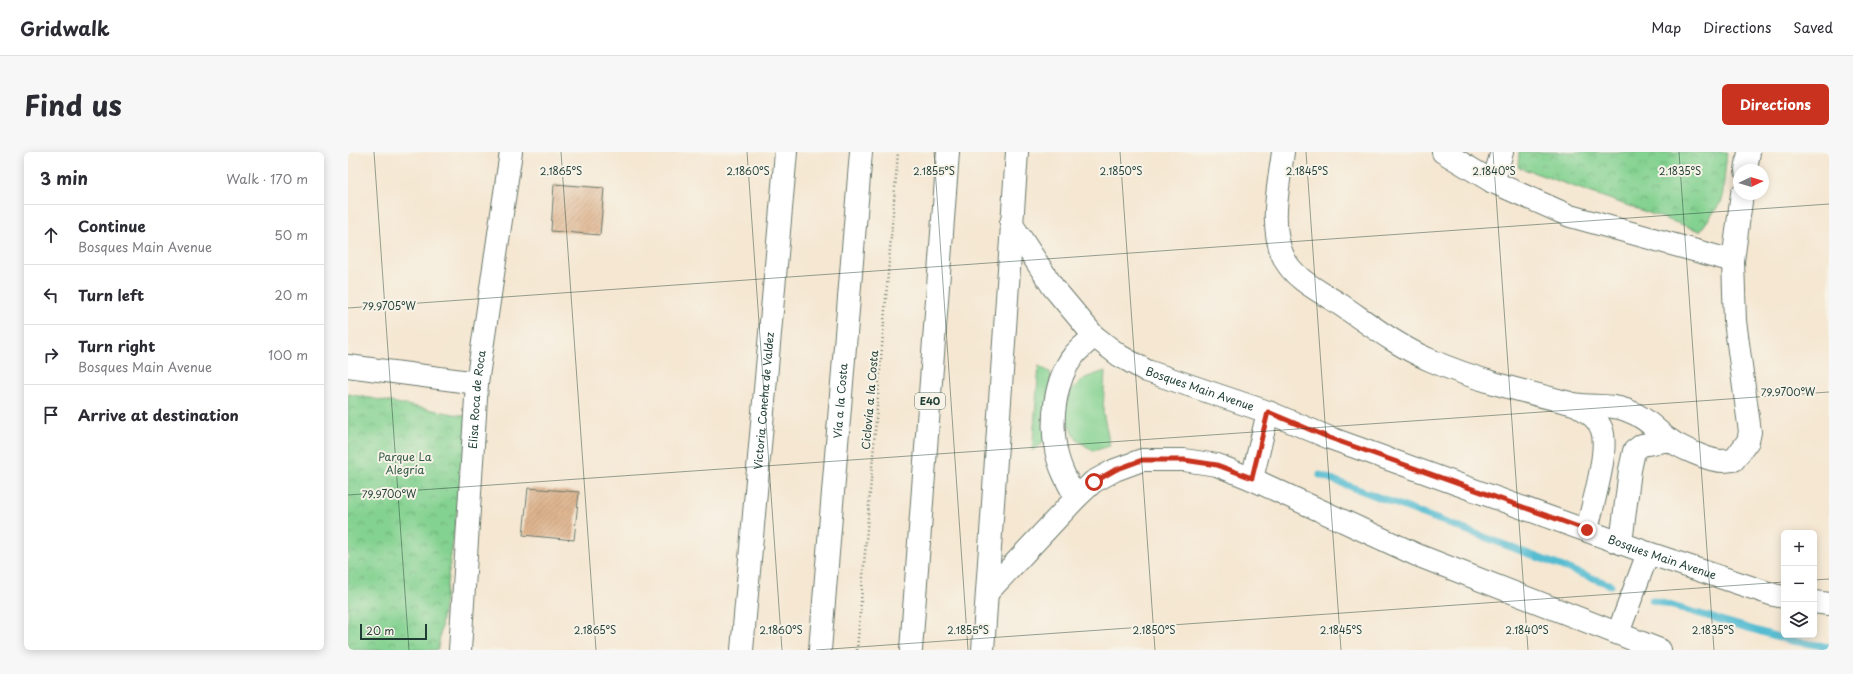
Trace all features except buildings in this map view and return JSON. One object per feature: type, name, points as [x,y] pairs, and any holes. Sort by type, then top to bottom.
[{"type":"main road","name":"Elisa Roca de Roca","points":[[460,650],[477,383],[511,152]]},
{"type":"main road","name":"Victoria Concha de Valdez","points":[[742,650],[786,152]]},
{"type":"main road","name":"Vía a la Costa","points":[[820,650],[861,152]]},
{"type":"main road","name":"E40","points":[[911,650],[948,152]]},
{"type":"main road","points":[[983,650],[1017,152]]},
{"type":"main road","points":[[1283,152],[1276,214],[1278,234],[1283,256],[1296,274],[1393,340],[1428,360],[1466,375],[1576,405],[1606,405],[1626,410],[1643,417],[1670,440],[1705,457],[1721,461],[1734,460],[1748,441],[1750,432],[1735,321],[1734,261],[1741,200]]},
{"type":"main road","points":[[1443,152],[1493,182],[1570,216],[1734,261]]},
{"type":"main road","points":[[1493,182],[1502,152]]},
{"type":"main road","points":[[1747,164],[1749,152]]},
{"type":"main road","name":"Bosques Main Avenue","points":[[1011,223],[1053,287],[1094,336],[1120,356],[1147,371],[1268,412],[1330,438],[1648,553],[1781,596]]},
{"type":"main road","points":[[1076,498],[1064,476],[1056,450],[1053,414],[1059,383],[1074,356],[1094,336]]},
{"type":"main road","points":[[348,366],[477,383]]},
{"type":"main road","points":[[1576,405],[1592,415],[1602,430],[1604,448],[1587,530]]},
{"type":"main road","points":[[1252,478],[1268,412]]},
{"type":"main road","points":[[1621,543],[1630,470],[1634,451],[1642,445],[1670,440]]},
{"type":"main road","points":[[987,593],[1076,498],[1094,482],[1115,470],[1142,460],[1184,460],[1217,465],[1252,478],[1417,555],[1660,650]]},
{"type":"main road","points":[[1618,633],[1648,553]]},
{"type":"main road","points":[[1817,602],[1829,604]]},
{"type":"path","name":"Ciclovía a la Costa","points":[[858,650],[898,152]]},
{"type":"green space","points":[[1519,152],[1727,152],[1722,201],[1700,231],[1518,167]]},
{"type":"green space","points":[[1039,366],[1051,373],[1046,441],[1032,451]]},
{"type":"green space","points":[[1105,371],[1103,412],[1110,446],[1093,451],[1077,440],[1067,423],[1064,411],[1070,391],[1085,378]]},
{"type":"green space","name":"Parque La Alegría","points":[[348,394],[470,417],[438,650],[348,650]]},
{"type":"waterway","points":[[1320,475],[1611,585]]},
{"type":"waterway","points":[[1652,600],[1792,641],[1829,647]]},
{"type":"route","points":[[1094,482],[1115,470],[1142,460],[1184,460],[1217,465],[1252,478],[1268,412],[1330,438],[1587,530]]}]
